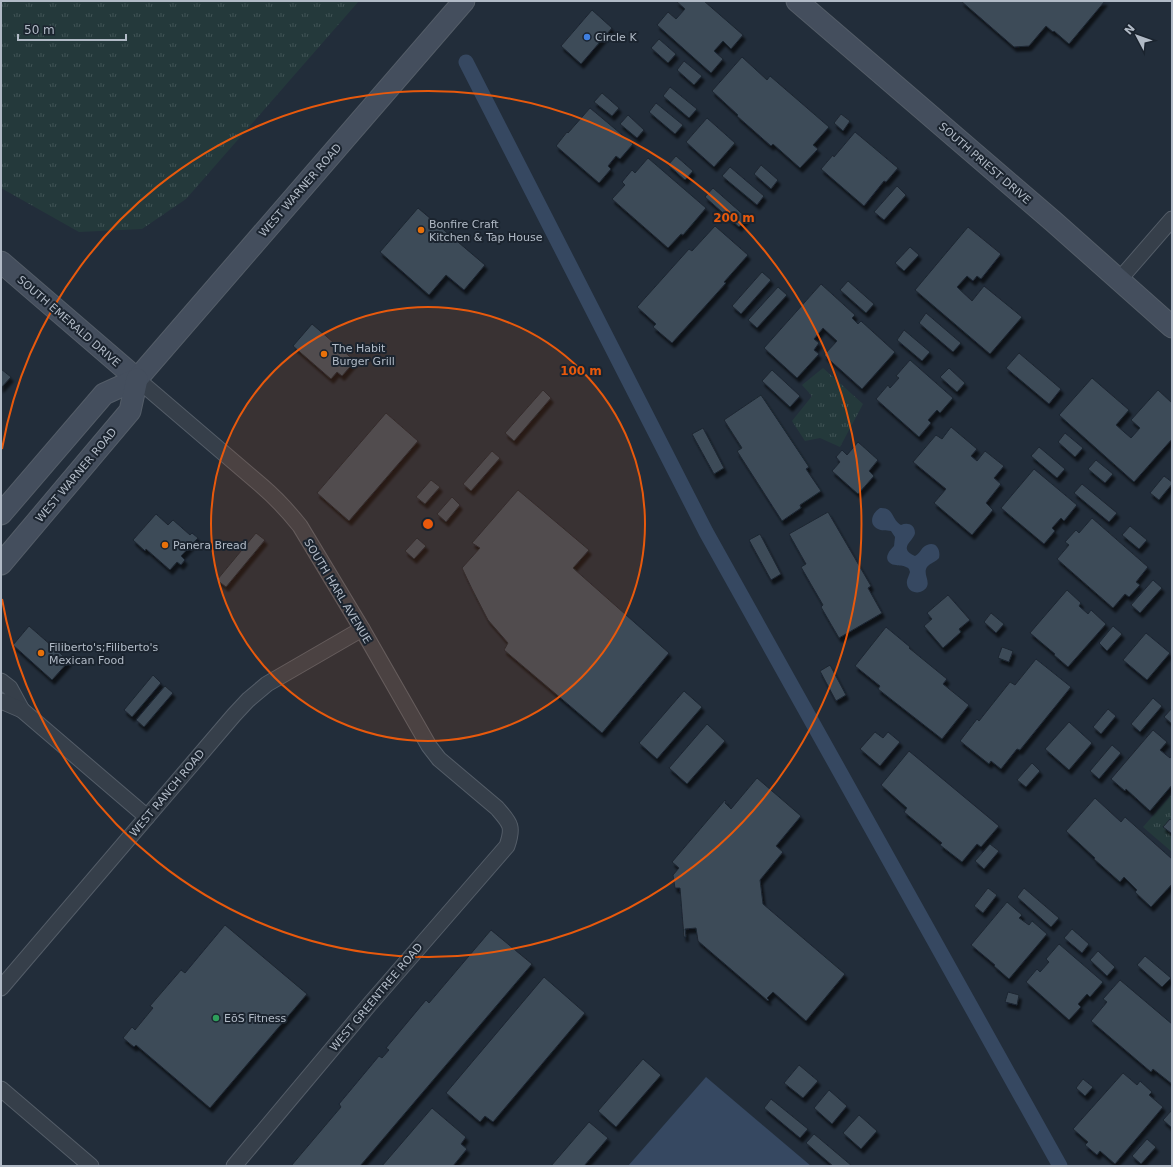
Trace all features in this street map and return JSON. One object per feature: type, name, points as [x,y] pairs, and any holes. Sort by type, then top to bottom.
[{"type":"main road","name":"WEST WARNER ROAD","points":[[1,514],[104,394],[137,379],[464,1]]},
{"type":"main road","name":"SOUTH PRIEST DRIVE","points":[[797,1],[1054,222],[1172,327]]},
{"type":"main road","name":"SOUTH EMERALD DRIVE","points":[[1,262],[137,379]]},
{"type":"main road","name":"WEST WARNER ROAD","points":[[1,564],[130,411],[137,379]]},
{"type":"street","points":[[1120,280],[1172,219]]},
{"type":"street","name":"SOUTH HARL AVENUE","points":[[137,379],[276,498],[290,513],[300,526],[362,629],[428,746],[439,759],[497,808],[505,817],[510,826]]},
{"type":"street","name":"WEST RANCH ROAD","points":[[1,988],[234,714],[248,700],[267,684],[362,629]]},
{"type":"street","points":[[1,681],[10,688],[22,710]]},
{"type":"street","points":[[1,701],[22,710],[147,817]]},
{"type":"street","name":"WEST GREENTREE ROAD","points":[[234,1166],[369,1005],[507,846],[511,834],[510,826]]},
{"type":"street","points":[[1,1089],[91,1166]]},
{"type":"green space","points":[[1,1],[359,1],[186,199],[142,229],[79,232],[1,188]]},
{"type":"green space","points":[[823,368],[863,404],[840,447],[820,438],[805,441],[792,421],[812,396],[802,385]]},
{"type":"green space","points":[[1172,794],[1172,852],[1143,827]]},
{"type":"water","points":[[880,508],[888,509],[895,520],[901,525],[910,524],[914,528],[914,536],[907,547],[907,550],[910,553],[915,556],[923,547],[930,544],[935,545],[938,549],[939,558],[927,567],[926,573],[928,585],[922,592],[914,592],[909,589],[907,581],[910,572],[908,568],[894,565],[889,562],[887,558],[888,553],[894,546],[895,537],[891,531],[879,530],[873,524],[872,518]]},
{"type":"water","points":[[706,1077],[811,1166],[628,1166]]},
{"type":"building","points":[[676,1],[704,1],[743,35],[731,49],[723,41],[714,51],[723,59],[711,73],[657,25],[668,12],[676,19],[685,9]]},
{"type":"building","points":[[961,1],[1105,1],[1069,44],[1046,26],[1029,46],[1014,47]]},
{"type":"building","name":"Circle K","points":[[592,10],[612,28],[581,64],[561,46]]},
{"type":"building","points":[[659,39],[676,54],[668,63],[651,48]]},
{"type":"building","points":[[742,57],[767,80],[770,76],[829,127],[813,145],[818,149],[800,168],[773,144],[771,146],[737,116],[738,115],[712,91]]},
{"type":"building","points":[[684,61],[702,76],[694,85],[677,70]]},
{"type":"building","points":[[670,87],[697,109],[689,118],[663,96]]},
{"type":"building","points":[[602,93],[619,108],[612,116],[594,102]]},
{"type":"building","points":[[656,103],[683,125],[675,134],[649,112]]},
{"type":"building","points":[[590,108],[633,144],[620,159],[616,156],[608,166],[611,169],[599,183],[556,146]]},
{"type":"building","points":[[841,114],[850,121],[843,131],[834,123]]},
{"type":"building","points":[[628,115],[644,130],[637,138],[620,124]]},
{"type":"building","points":[[707,118],[735,143],[714,167],[686,142]]},
{"type":"building","points":[[855,132],[898,168],[886,182],[884,181],[864,206],[821,169],[833,155],[834,157]]},
{"type":"building","points":[[676,156],[693,171],[685,180],[668,165]]},
{"type":"building","points":[[648,158],[706,208],[683,235],[681,234],[668,248],[612,199],[625,185],[622,182],[632,170],[635,173]]},
{"type":"building","points":[[761,165],[778,180],[771,189],[754,174]]},
{"type":"building","points":[[730,167],[764,196],[757,205],[722,176]]},
{"type":"building","points":[[897,186],[906,195],[884,220],[874,212]]},
{"type":"building","points":[[713,188],[747,218],[739,227],[705,197]]},
{"type":"building","name":"Bonfire Craft Kitchen & Tap House","points":[[418,208],[485,265],[464,290],[446,275],[429,295],[380,252]]},
{"type":"building","points":[[715,226],[748,255],[724,282],[726,283],[672,343],[653,327],[656,324],[637,307],[689,249],[692,251]]},
{"type":"building","points":[[968,227],[1001,254],[981,279],[977,276],[973,281],[967,276],[957,287],[972,301],[984,286],[1022,317],[990,354],[915,290]]},
{"type":"building","points":[[910,247],[919,255],[904,271],[895,263]]},
{"type":"building","points":[[762,272],[771,280],[741,314],[732,306]]},
{"type":"building","points":[[848,281],[874,304],[866,313],[840,290]]},
{"type":"building","points":[[821,284],[855,315],[852,318],[858,324],[861,321],[895,352],[862,389],[824,355],[837,341],[823,328],[814,339],[819,343],[814,350],[819,354],[797,378],[764,348]]},
{"type":"building","points":[[778,287],[787,295],[757,328],[748,320]]},
{"type":"building","points":[[926,313],[961,343],[953,352],[919,323]]},
{"type":"building","name":"The Habit Burger Grill","points":[[312,324],[355,361],[342,376],[337,372],[331,379],[293,346]]},
{"type":"building","points":[[904,330],[930,352],[922,361],[897,340]]},
{"type":"building","points":[[1019,353],[1061,389],[1049,404],[1006,368]]},
{"type":"building","points":[[910,360],[953,398],[940,413],[937,410],[928,420],[931,423],[919,437],[876,399],[888,385],[890,388],[899,378],[896,376]]},
{"type":"building","points":[[949,368],[965,383],[957,392],[940,377]]},
{"type":"building","points":[[1,369],[11,377],[1,388]]},
{"type":"building","points":[[772,370],[800,396],[790,407],[762,381]]},
{"type":"building","points":[[1092,378],[1129,410],[1116,425],[1131,438],[1140,428],[1131,420],[1158,390],[1172,403],[1172,439],[1134,482],[1059,415]]},
{"type":"building","points":[[543,390],[551,398],[514,441],[505,433]]},
{"type":"building","points":[[761,395],[809,467],[806,469],[821,491],[800,505],[801,508],[782,521],[737,451],[742,448],[724,420]]},
{"type":"building","points":[[386,413],[418,441],[349,521],[317,493]]},
{"type":"building","points":[[951,427],[977,449],[971,456],[977,461],[985,451],[1004,466],[994,478],[1001,484],[986,503],[993,510],[972,535],[934,503],[946,489],[913,462],[936,435],[942,439]]},
{"type":"building","points":[[703,428],[724,468],[714,474],[692,434]]},
{"type":"building","points":[[1065,433],[1083,448],[1075,457],[1058,442]]},
{"type":"building","points":[[858,442],[878,460],[869,471],[874,476],[858,494],[832,471],[840,462],[836,457],[842,450],[847,455]]},
{"type":"building","points":[[1039,447],[1065,469],[1057,478],[1031,456]]},
{"type":"building","points":[[492,451],[500,458],[471,491],[463,484]]},
{"type":"building","points":[[1096,460],[1113,474],[1105,483],[1088,469]]},
{"type":"building","points":[[1034,469],[1077,505],[1064,521],[1061,518],[1052,528],[1055,531],[1044,544],[1001,508]]},
{"type":"building","points":[[1164,476],[1172,482],[1172,484],[1159,500],[1150,493]]},
{"type":"building","points":[[431,480],[440,487],[425,504],[416,497]]},
{"type":"building","points":[[1082,484],[1117,513],[1109,522],[1074,493]]},
{"type":"building","points":[[518,490],[589,550],[573,568],[669,653],[602,733],[504,650],[508,643],[488,620],[462,568],[480,548],[472,543]]},
{"type":"building","points":[[452,497],[460,505],[446,522],[437,514]]},
{"type":"building","points":[[828,512],[871,586],[868,588],[882,613],[839,638],[821,607],[823,605],[801,567],[806,564],[789,534]]},
{"type":"building","name":"Panera Bread","points":[[156,514],[168,525],[173,520],[190,535],[192,533],[198,538],[181,556],[185,560],[181,565],[177,562],[170,570],[133,540]]},
{"type":"building","points":[[1092,518],[1148,567],[1136,582],[1140,585],[1129,597],[1125,594],[1113,608],[1057,559],[1069,545],[1065,542],[1076,530],[1079,533]]},
{"type":"building","points":[[1130,526],[1147,540],[1139,549],[1122,535]]},
{"type":"building","points":[[256,533],[265,540],[226,587],[217,580]]},
{"type":"building","points":[[760,534],[781,574],[771,580],[749,540]]},
{"type":"building","points":[[417,538],[426,546],[414,559],[405,551]]},
{"type":"building","points":[[1153,580],[1162,588],[1140,613],[1131,605]]},
{"type":"building","points":[[1067,590],[1081,603],[1079,606],[1088,614],[1091,610],[1106,624],[1068,667],[1030,633]]},
{"type":"building","points":[[948,595],[970,620],[959,629],[961,632],[943,648],[924,626],[932,619],[927,613]]},
{"type":"building","points":[[991,613],[1004,624],[996,633],[984,622]]},
{"type":"building","name":"Filiberto's;Filiberto's Mexican Food","points":[[29,626],[69,661],[52,680],[13,645]]},
{"type":"building","points":[[1113,626],[1122,634],[1107,651],[1099,643]]},
{"type":"building","points":[[886,627],[947,679],[943,684],[969,705],[942,739],[878,689],[880,686],[855,666]]},
{"type":"building","points":[[1146,633],[1170,653],[1147,680],[1123,660]]},
{"type":"building","points":[[1002,647],[1013,651],[1009,662],[998,658]]},
{"type":"building","points":[[1036,659],[1071,687],[1020,750],[1017,749],[1001,769],[991,761],[989,764],[960,741],[977,719],[979,721],[1010,682],[1015,685]]},
{"type":"building","points":[[830,665],[846,695],[836,701],[820,671]]},
{"type":"building","points":[[153,675],[161,683],[132,717],[124,710]]},
{"type":"building","points":[[165,686],[173,693],[144,727],[136,720]]},
{"type":"building","points":[[684,691],[702,707],[657,759],[639,743]]},
{"type":"building","points":[[1153,698],[1162,706],[1140,732],[1131,724]]},
{"type":"building","points":[[1172,708],[1172,724],[1164,717]]},
{"type":"building","points":[[1108,709],[1116,716],[1101,734],[1093,727]]},
{"type":"building","points":[[1069,722],[1092,743],[1069,770],[1045,749]]},
{"type":"building","points":[[707,724],[725,741],[687,784],[669,768]]},
{"type":"building","points":[[1153,730],[1167,742],[1160,750],[1170,758],[1172,755],[1172,785],[1150,811],[1126,789],[1125,791],[1111,779]]},
{"type":"building","points":[[875,732],[883,738],[888,732],[900,742],[880,766],[860,749]]},
{"type":"building","points":[[1112,745],[1121,753],[1099,779],[1090,771]]},
{"type":"building","points":[[909,751],[999,826],[981,847],[977,844],[962,862],[940,845],[942,843],[904,812],[907,808],[881,785]]},
{"type":"building","points":[[1032,763],[1040,771],[1026,787],[1017,780]]},
{"type":"building","points":[[757,778],[801,816],[776,846],[783,852],[760,880],[763,904],[845,974],[806,1021],[773,992],[767,998],[769,1000],[768,1001],[698,941],[696,928],[685,929],[686,937],[684,937],[680,888],[675,888],[673,875],[679,868],[672,862],[725,800],[725,803],[731,809]]},
{"type":"building","points":[[1095,798],[1121,822],[1125,817],[1172,859],[1172,884],[1151,907],[1135,892],[1137,890],[1124,877],[1120,882],[1066,831]]},
{"type":"building","points":[[1170,819],[1172,821],[1171,833],[1163,827]]},
{"type":"building","points":[[990,844],[999,851],[984,869],[975,861]]},
{"type":"building","points":[[988,888],[997,895],[983,913],[974,906]]},
{"type":"building","points":[[1024,888],[1059,918],[1051,927],[1017,897]]},
{"type":"building","points":[[1007,902],[1022,915],[1019,918],[1029,925],[1032,921],[1047,934],[1009,979],[971,945]]},
{"type":"building","name":"EōS Fitness","points":[[225,925],[307,994],[210,1108],[136,1045],[134,1047],[123,1038],[132,1027],[135,1030],[153,1008],[150,1006],[181,970],[185,973]]},
{"type":"building","points":[[1072,929],[1089,944],[1082,953],[1064,938]]},
{"type":"building","points":[[491,930],[532,964],[360,1166],[291,1166],[341,1107],[339,1104],[379,1056],[382,1058],[389,1050],[386,1048],[426,1000],[429,1003]]},
{"type":"building","points":[[1059,944],[1103,982],[1090,997],[1087,994],[1078,1004],[1081,1007],[1069,1020],[1026,982],[1037,969],[1040,972],[1049,962],[1046,959]]},
{"type":"building","points":[[1098,951],[1115,967],[1107,976],[1090,960]]},
{"type":"building","points":[[1145,956],[1171,978],[1162,987],[1137,965]]},
{"type":"building","points":[[544,977],[585,1013],[493,1122],[485,1116],[480,1122],[446,1093]]},
{"type":"building","points":[[1120,980],[1172,1024],[1172,1084],[1153,1069],[1151,1072],[1091,1021],[1107,1002],[1103,999]]},
{"type":"building","points":[[1008,992],[1019,995],[1017,1005],[1005,1002]]},
{"type":"building","points":[[643,1059],[661,1075],[616,1127],[598,1111]]},
{"type":"building","points":[[799,1065],[818,1081],[803,1098],[784,1083]]},
{"type":"building","points":[[1123,1073],[1137,1085],[1140,1081],[1152,1092],[1149,1095],[1163,1107],[1115,1164],[1100,1151],[1097,1155],[1085,1145],[1088,1142],[1073,1129]]},
{"type":"building","points":[[1083,1079],[1093,1087],[1085,1096],[1076,1088]]},
{"type":"building","points":[[829,1090],[847,1106],[832,1124],[814,1108]]},
{"type":"building","points":[[771,1099],[808,1129],[800,1138],[764,1108]]},
{"type":"building","points":[[432,1108],[466,1137],[461,1144],[467,1149],[453,1166],[382,1166]]},
{"type":"building","points":[[1172,1110],[1172,1128],[1163,1120]]},
{"type":"building","points":[[859,1115],[877,1131],[861,1149],[843,1133]]},
{"type":"building","points":[[589,1122],[608,1138],[584,1166],[551,1166]]},
{"type":"building","points":[[814,1134],[852,1166],[833,1166],[806,1143]]},
{"type":"building","points":[[1147,1139],[1156,1147],[1141,1164],[1132,1156]]},
{"type":"waterway","points":[[466,62],[706,532],[1060,1166]]},
{"type":"place","name":"Circle K","points":[[587,37]]},
{"type":"place","name":"Bonfire Craft Kitchen & Tap House","points":[[421,230]]},
{"type":"place","name":"The Habit Burger Grill","points":[[324,354]]},
{"type":"place","name":"Panera Bread","points":[[165,545]]},
{"type":"place","name":"Filiberto's;Filiberto's Mexican Food","points":[[41,653]]},
{"type":"place","name":"EōS Fitness","points":[[216,1018]]}]
